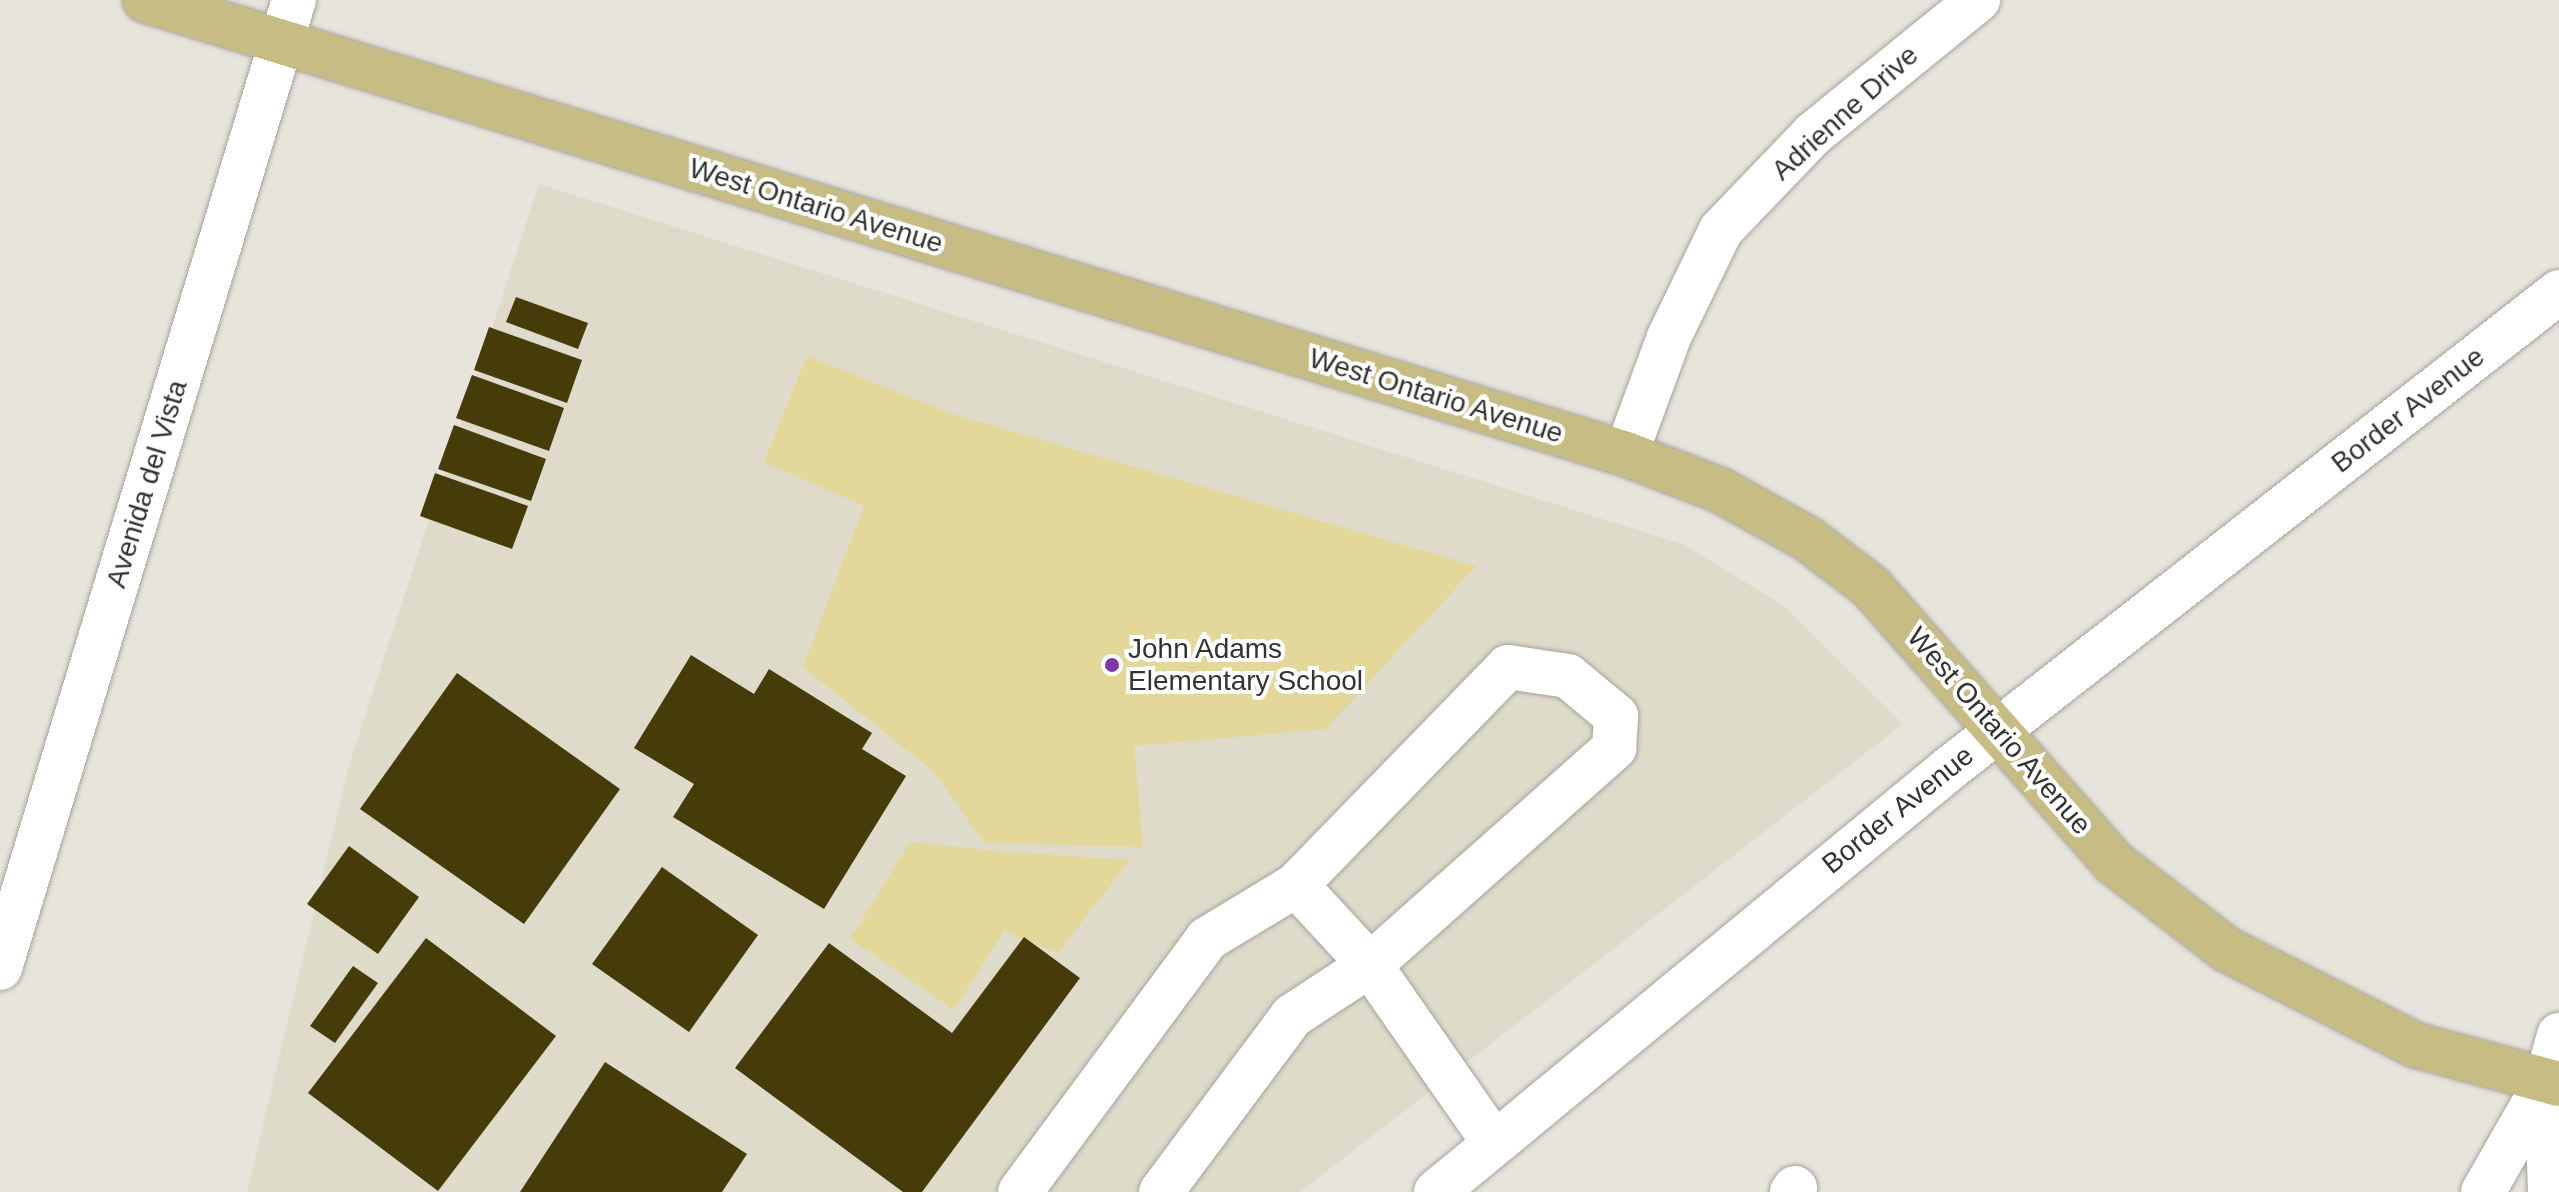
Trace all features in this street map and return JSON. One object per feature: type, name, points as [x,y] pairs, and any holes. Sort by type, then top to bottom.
[{"type":"main road","name":"West Ontario Avenue","points":[[145,0],[1626,454],[1720,490],[1808,539],[1924,641],[1996,732],[2113,862],[2226,949],[2415,1045],[2553,1083]]},
{"type":"street","name":"Avenida del Vista","points":[[0,968],[294,0]]},
{"type":"street","name":"Adrienne Drive","points":[[1626,454],[1669,337],[1721,230],[1813,134],[1978,0]]},
{"type":"street","name":"Border Avenue","points":[[1436,1192],[1492,1140],[1996,732],[2559,292]]},
{"type":"street","points":[[1020,1192],[1207,939],[1296,885],[1508,667],[1568,676],[1616,716],[1614,748],[1370,965],[1292,1016],[1161,1192]]},
{"type":"street","points":[[1296,885],[1370,965],[1492,1140]]},
{"type":"street","points":[[2550,1192],[2553,1083],[2559,1035]]},
{"type":"street","points":[[2483,1192],[2553,1083]]},
{"type":"shaded area","name":"John Adams Elementary School","points":[[539,184],[1685,545],[1784,606],[1903,724],[1300,1192],[247,1192],[349,765]]},
{"type":"shaded area","points":[[807,356],[952,414],[1476,566],[1326,729],[1134,746],[1143,847],[984,843],[934,772],[803,667],[864,506],[764,462]]},
{"type":"shaded area","points":[[910,842],[1130,860],[1058,953],[1004,931],[954,1010],[850,939]]},
{"type":"building","points":[[516,297],[588,323],[578,349],[506,322]]},
{"type":"building","points":[[489,327],[582,360],[567,403],[474,370]]},
{"type":"building","points":[[472,375],[564,408],[549,451],[456,418]]},
{"type":"building","points":[[454,425],[546,459],[531,501],[438,469]]},
{"type":"building","points":[[435,473],[528,506],[512,549],[420,516]]},
{"type":"building","points":[[691,655],[754,694],[769,669],[872,733],[862,749],[906,776],[824,909],[673,817],[694,784],[634,748]]},
{"type":"building","points":[[457,673],[620,789],[524,924],[360,809]]},
{"type":"building","points":[[349,846],[419,897],[378,954],[307,904]]},
{"type":"building","points":[[662,867],[758,935],[689,1032],[592,964]]},
{"type":"building","points":[[1024,937],[1080,978],[922,1192],[903,1192],[735,1068],[829,943],[952,1033]]},
{"type":"building","points":[[426,938],[556,1036],[438,1191],[308,1093]]},
{"type":"building","points":[[353,966],[378,983],[335,1043],[310,1026]]},
{"type":"building","points":[[605,1062],[747,1154],[722,1192],[520,1192]]},
{"type":"place","name":"John Adams Elementary School","points":[[1112,665]]}]
